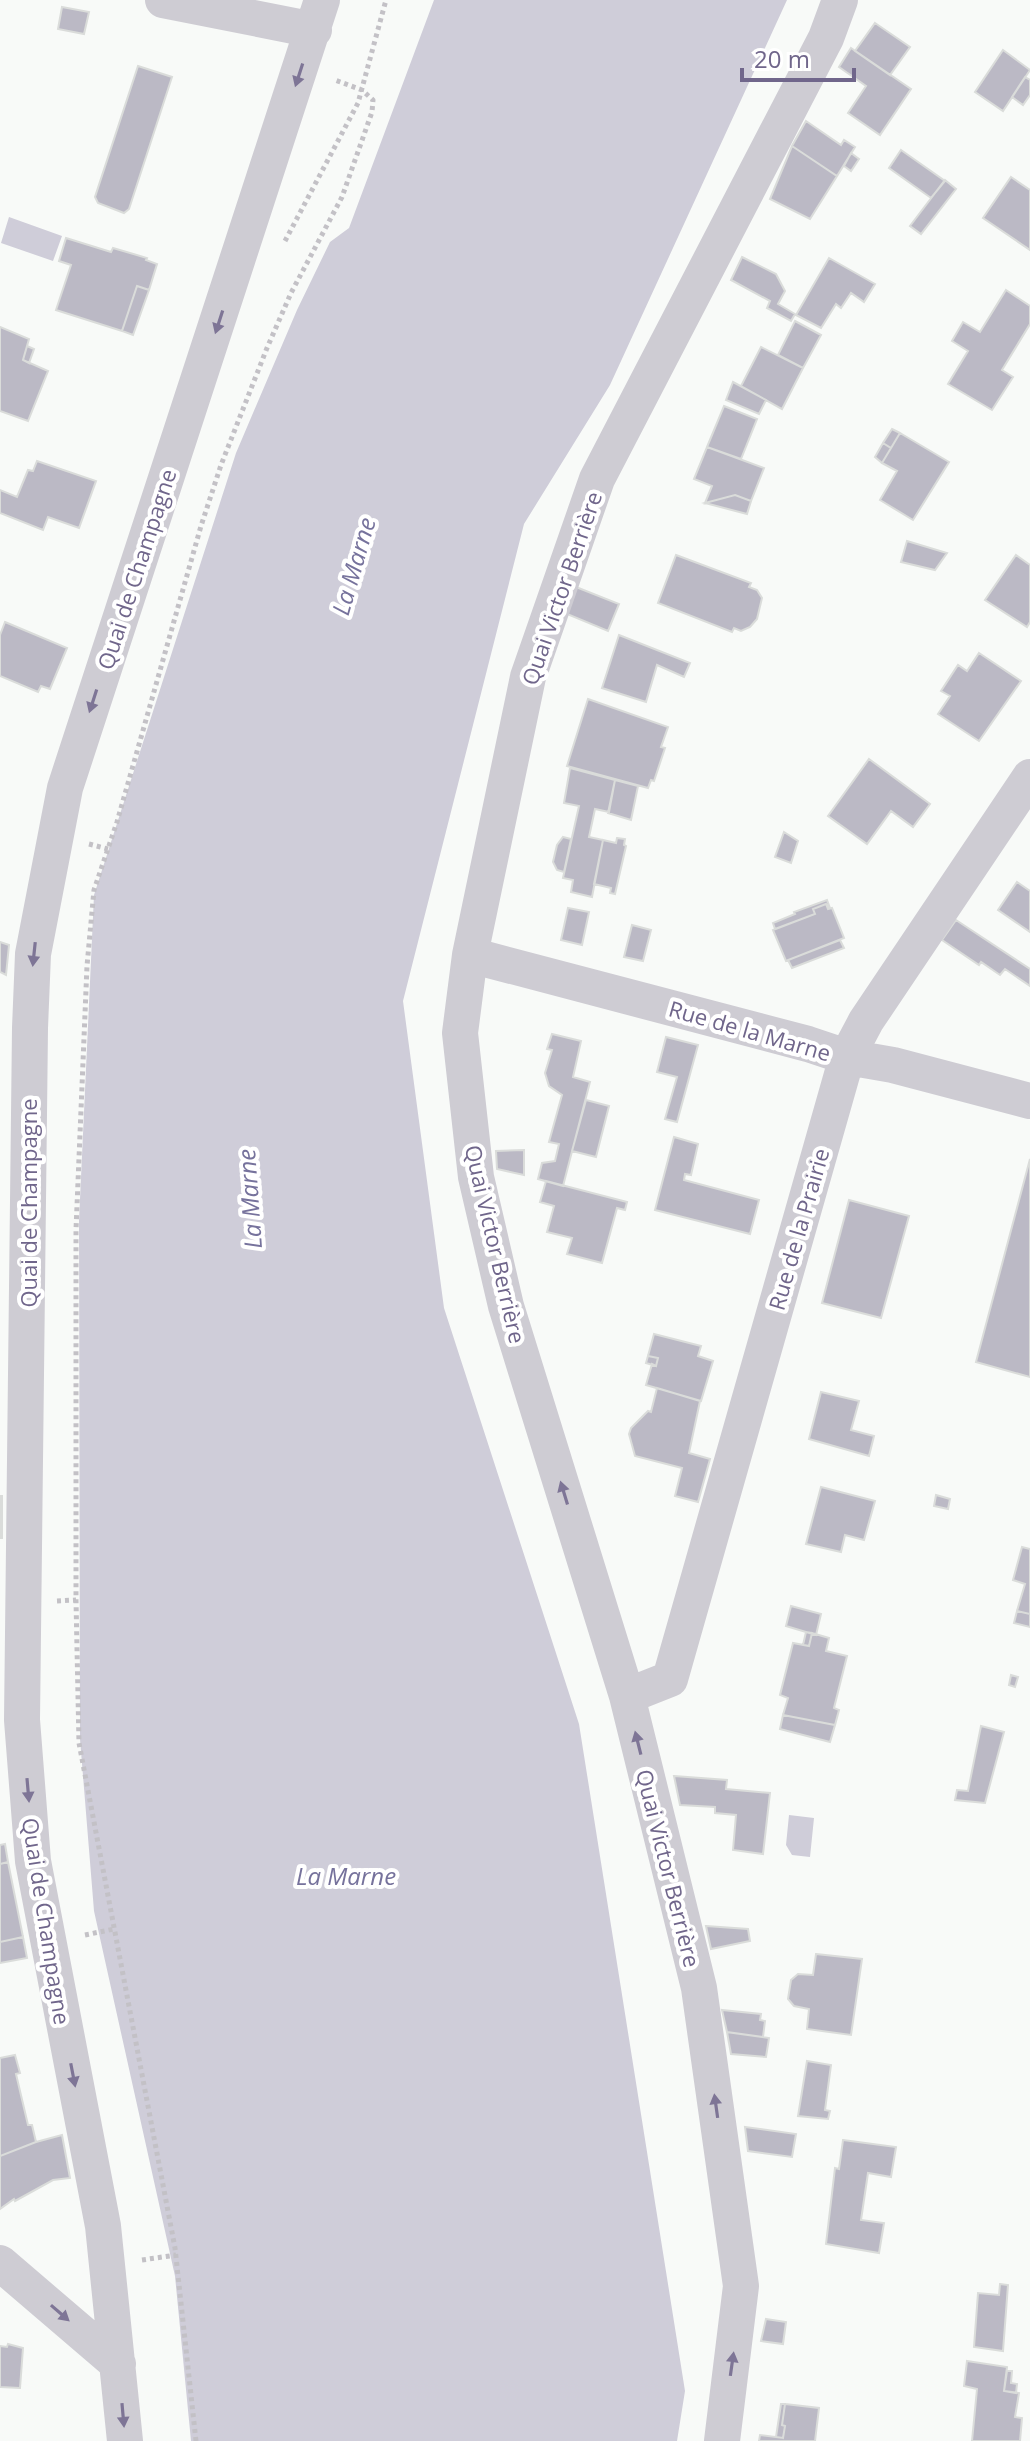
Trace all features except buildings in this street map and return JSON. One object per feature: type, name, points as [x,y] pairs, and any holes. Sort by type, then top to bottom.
[{"type":"street","points":[[163,0],[318,15]]},
{"type":"street","name":"Quai Victor Berrière","points":[[722,2441],[741,2286],[699,1988],[627,1696],[506,1306],[476,1177],[460,1033],[470,955],[528,677],[597,479],[826,38],[840,0]]},
{"type":"street","name":"Quai de Champagne","points":[[125,2441],[103,2226],[33,1861],[22,1720],[33,954],[65,788],[318,15]]},
{"type":"street","name":"Rue de la Prairie","points":[[627,1696],[670,1679],[847,1057],[866,1021],[1030,777]]},
{"type":"street","name":"Rue de la Marne","points":[[470,955],[847,1057],[893,1065],[1030,1101]]},
{"type":"street","points":[[0,2263],[118,2364]]},
{"type":"path","points":[[284,243],[358,103],[386,0]]},
{"type":"path","points":[[196,2441],[176,2255],[79,1743],[76,1230],[87,966],[94,890],[201,526],[230,441],[291,293],[342,197],[372,112],[373,100],[362,90],[344,83]]},
{"type":"path","points":[[223,437],[230,441]]},
{"type":"path","points":[[89,844],[108,849]]},
{"type":"path","points":[[86,1935],[114,1929]]},
{"type":"path","points":[[139,2247],[142,2272]]},
{"type":"path","points":[[142,2261],[176,2255]]},
{"type":"water","name":"La Marne","points":[[434,0],[787,0],[610,385],[524,524],[403,1001],[444,1308],[579,1724],[685,2391],[677,2441],[191,2441],[175,2276],[94,1911],[80,1739],[79,1221],[94,895],[236,453],[297,310],[330,242],[349,228]]},
{"type":"water","points":[[9,217],[62,236],[53,261],[1,243]]},
{"type":"water","points":[[789,1815],[814,1818],[810,1857],[792,1855],[786,1845]]}]
